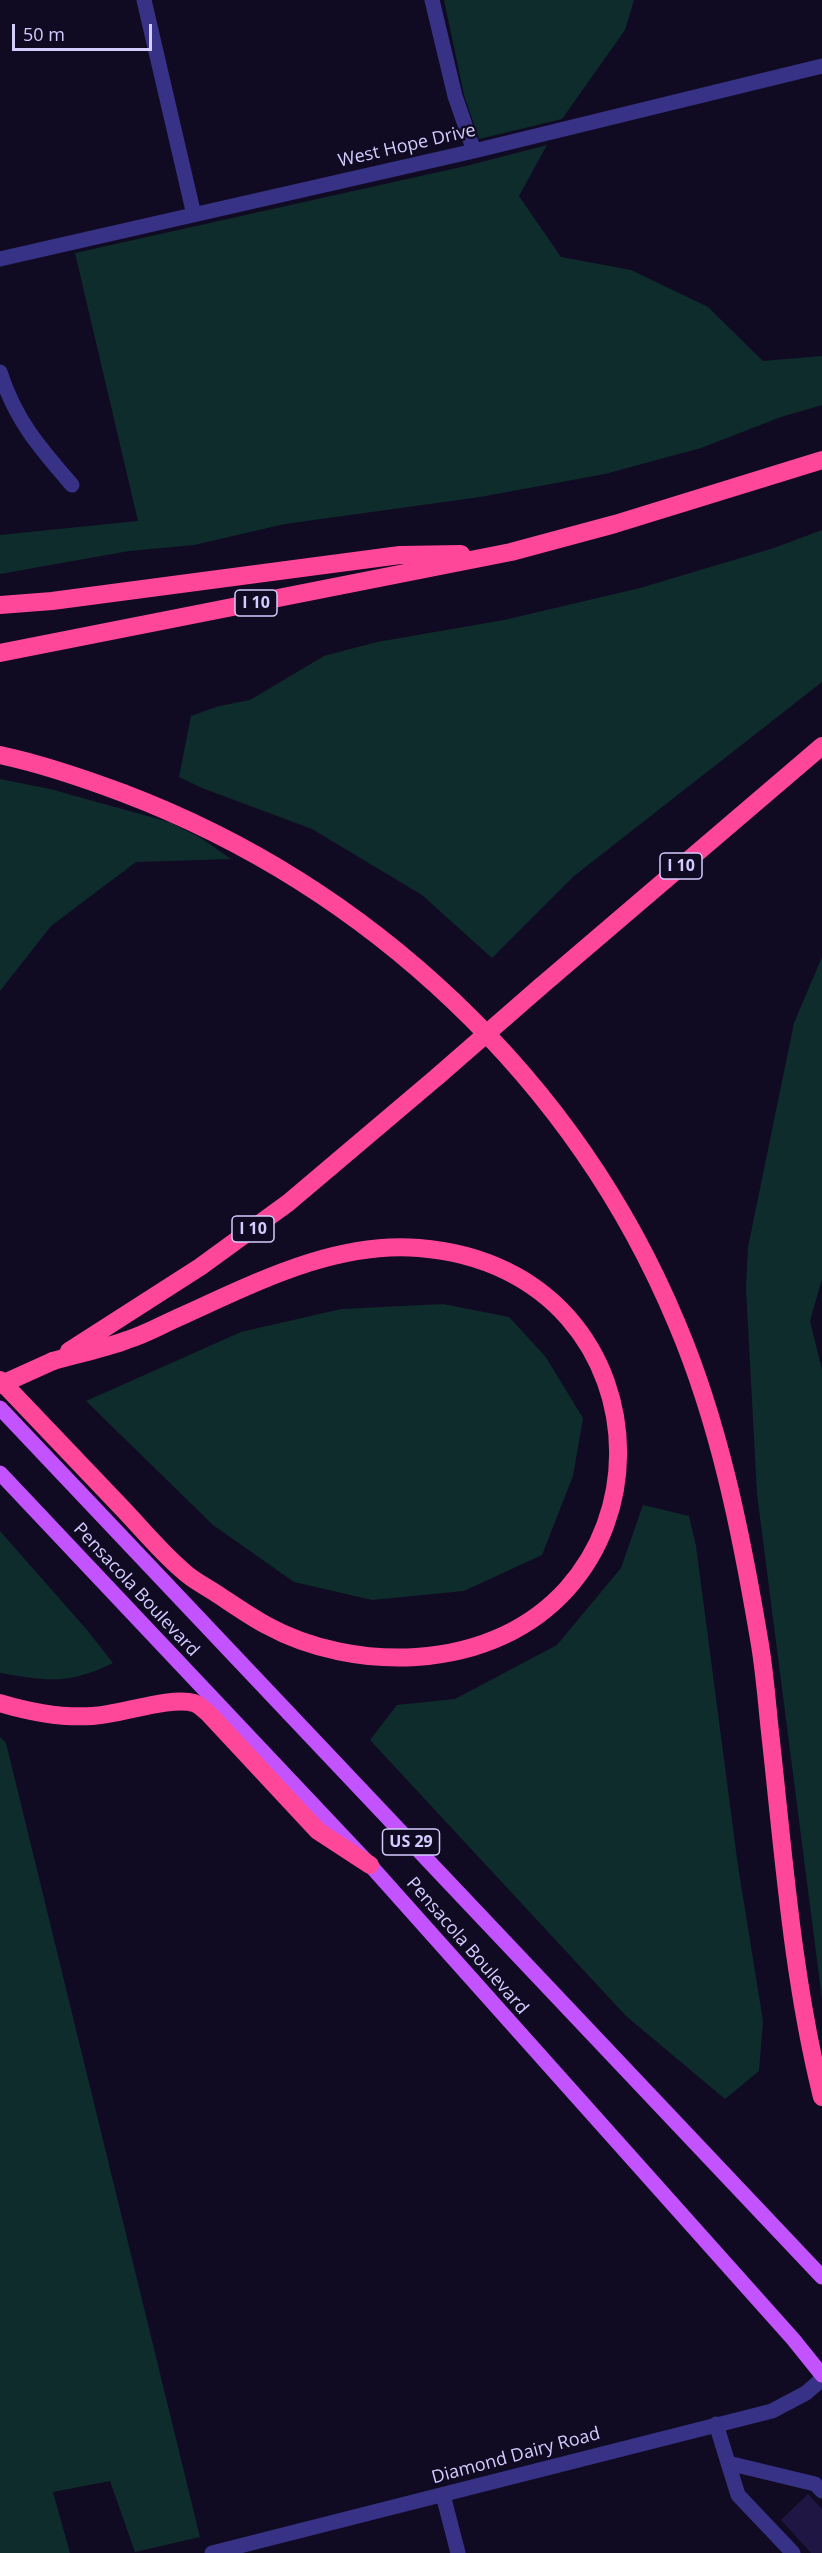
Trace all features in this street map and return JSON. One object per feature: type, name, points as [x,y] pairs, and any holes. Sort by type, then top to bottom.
[{"type":"highway","name":"I 10","points":[[0,653],[511,552],[615,524],[822,460]]},
{"type":"highway","points":[[0,605],[52,601],[400,555],[511,552]]},
{"type":"highway","name":"I 10","points":[[0,1385],[53,1361],[200,1268],[288,1203],[822,746]]},
{"type":"highway","points":[[0,755],[87,780],[166,810],[241,846],[314,889],[418,968],[476,1021],[536,1089],[606,1186],[644,1253],[677,1323],[702,1391],[726,1475],[759,1641],[798,1974],[822,2097]]},
{"type":"highway","points":[[0,1380],[184,1572],[268,1626],[296,1639],[332,1650],[402,1658],[440,1655],[470,1649],[501,1638],[547,1608],[569,1587],[590,1559],[604,1532],[613,1503],[618,1477],[619,1447],[615,1412],[606,1380],[578,1329],[536,1288],[511,1272],[482,1260],[451,1252],[388,1247],[352,1251],[316,1260],[220,1299],[129,1340],[53,1361]]},
{"type":"highway","points":[[0,1703],[45,1714],[69,1716],[113,1714],[177,1702],[199,1706],[318,1831],[370,1865]]},
{"type":"main road","name":"Pensacola Boulevard","points":[[0,1407],[822,2277]]},
{"type":"main road","name":"Pensacola Boulevard","points":[[0,1473],[370,1865],[793,2339],[822,2377]]},
{"type":"street","points":[[144,0],[194,215]]},
{"type":"street","points":[[432,0],[455,96],[474,152]]},
{"type":"street","name":"West Hope Drive","points":[[0,259],[474,152],[822,66]]},
{"type":"street","points":[[0,372],[9,401],[35,443],[72,485]]},
{"type":"street","name":"Diamond Dairy Road","points":[[212,2553],[772,2411],[806,2393],[822,2377]]},
{"type":"street","points":[[716,2424],[738,2495],[793,2553]]},
{"type":"street","points":[[728,2463],[815,2484],[822,2491]]},
{"type":"street","points":[[443,2495],[458,2553]]},
{"type":"green space","points":[[444,0],[634,0],[625,30],[562,119],[479,139],[464,95]]},
{"type":"green space","points":[[547,145],[519,196],[561,257],[631,270],[708,307],[763,361],[822,356],[822,405],[781,417],[701,448],[605,474],[480,497],[285,524],[194,545],[129,551],[0,574],[0,535],[138,521],[75,253],[470,165]]},
{"type":"green space","points":[[822,530],[822,682],[574,876],[492,958],[422,895],[312,829],[202,788],[179,777],[191,716],[219,706],[250,700],[324,656],[377,642],[504,620],[640,588],[774,548]]},
{"type":"green space","points":[[0,779],[50,789],[169,822],[201,838],[231,859],[136,862],[51,926],[0,991]]},
{"type":"green space","points":[[822,957],[822,1279],[810,1321],[822,1370],[822,1999],[757,1494],[746,1288],[748,1247],[794,1023]]},
{"type":"green space","points":[[443,1304],[509,1317],[545,1356],[583,1418],[573,1476],[542,1555],[464,1591],[372,1600],[294,1582],[213,1525],[86,1401],[241,1332],[341,1309]]},
{"type":"green space","points":[[643,1505],[689,1516],[696,1546],[738,1866],[763,2021],[759,2071],[725,2099],[626,2016],[370,1740],[397,1705],[455,1699],[557,1645],[621,1568]]},
{"type":"green space","points":[[0,1531],[113,1663],[70,1678],[45,1679],[0,1673]]},
{"type":"green space","points":[[0,1737],[6,1743],[200,2537],[135,2552],[110,2481],[53,2492],[70,2553],[0,2553]]},
{"type":"building","points":[[808,2494],[822,2509],[822,2553],[811,2553],[781,2520]]}]
